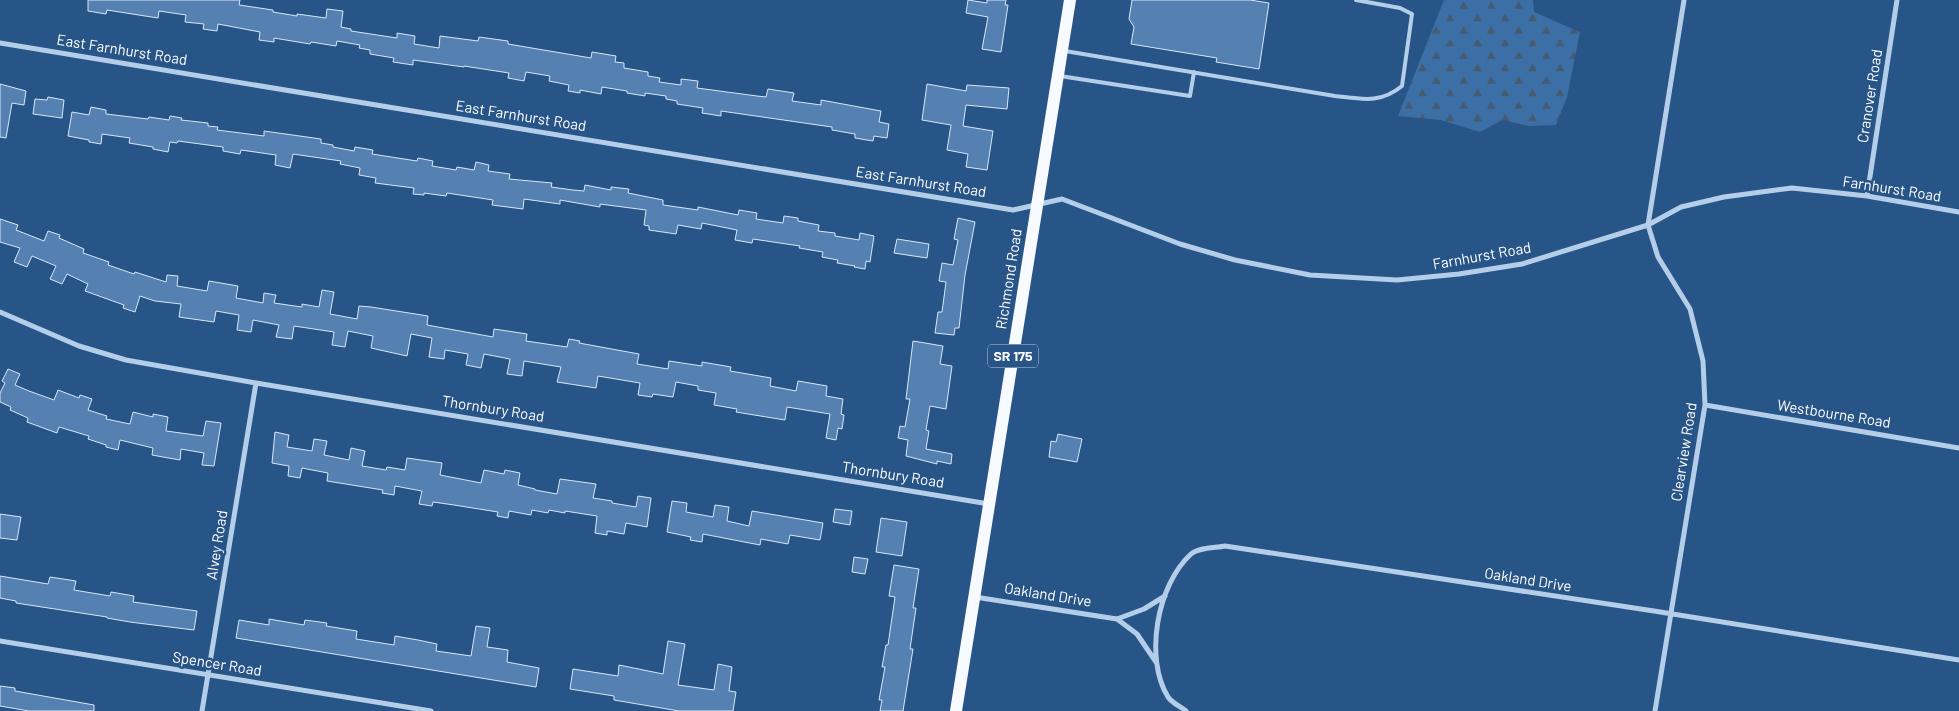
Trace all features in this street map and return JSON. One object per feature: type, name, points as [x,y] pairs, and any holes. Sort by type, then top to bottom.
[{"type":"main road","name":"Richmond Road","points":[[956,711],[1070,0]]},
{"type":"street","name":"Clearview Road","points":[[1654,711],[1705,405],[1703,361],[1690,309],[1658,256],[1648,225],[1684,0]]},
{"type":"street","name":"Cranover Road","points":[[1867,196],[1897,0]]},
{"type":"street","name":"East Farnhurst Road","points":[[0,42],[1013,210],[1038,203]]},
{"type":"street","name":"Farnhurst Road","points":[[1038,203],[1062,199],[1180,244],[1235,260],[1310,275],[1398,280],[1459,274],[1522,264],[1648,225],[1681,207],[1724,197],[1792,188],[1867,196],[1959,212]]},
{"type":"street","name":"Thornbury Road","points":[[0,312],[80,346],[117,357],[256,383],[989,504]]},
{"type":"street","name":"Alvey Road","points":[[202,711],[256,383]]},
{"type":"street","name":"Westbourne Road","points":[[1705,405],[1959,448]]},
{"type":"street","name":"Oakland Drive","points":[[1157,663],[1158,620],[1165,596],[1178,571],[1192,553],[1225,546],[1959,660]]},
{"type":"street","points":[[1117,618],[1144,609],[1165,596]]},
{"type":"street","name":"Oakland Drive","points":[[974,597],[1117,618]]},
{"type":"street","points":[[1117,618],[1137,634],[1157,663],[1169,699],[1186,711]]},
{"type":"street","name":"Spencer Road","points":[[0,641],[431,711]]},
{"type":"lane","points":[[1062,51],[1335,96],[1363,99],[1383,98],[1402,86],[1412,14],[1400,8],[1356,0]]},
{"type":"lane","points":[[1058,76],[1190,96],[1194,72]]},
{"type":"green space","points":[[1444,0],[1533,0],[1534,12],[1580,32],[1567,97],[1556,125],[1529,126],[1502,120],[1480,132],[1441,120],[1398,116]]},
{"type":"building","points":[[88,0],[240,0],[239,5],[297,16],[297,14],[326,18],[327,9],[343,11],[341,27],[351,29],[351,31],[397,38],[397,33],[415,36],[414,44],[439,48],[440,36],[478,41],[479,37],[508,41],[508,44],[591,58],[592,52],[616,56],[615,62],[624,63],[624,68],[648,72],[648,76],[660,78],[659,82],[681,85],[681,79],[698,81],[697,88],[766,97],[768,89],[794,93],[792,101],[821,105],[821,100],[881,111],[879,122],[889,124],[887,138],[874,136],[873,141],[855,138],[855,134],[832,130],[832,127],[721,111],[721,116],[702,113],[703,108],[677,104],[677,101],[666,99],[666,96],[645,93],[645,96],[602,87],[601,94],[580,90],[580,93],[568,91],[569,85],[549,81],[550,76],[526,72],[524,81],[508,78],[509,73],[464,66],[413,60],[413,65],[393,62],[394,58],[370,54],[370,50],[359,48],[360,45],[337,41],[336,46],[274,38],[274,42],[259,40],[260,32],[218,24],[217,31],[203,29],[204,24],[185,22],[186,15],[159,11],[158,18],[107,10],[106,14],[88,11]]},
{"type":"building","points":[[968,0],[987,3],[987,0],[1006,0],[1005,5],[1008,5],[1001,52],[982,49],[988,17],[966,13]]},
{"type":"building","points":[[1132,0],[1250,0],[1269,3],[1259,69],[1216,62],[1217,58],[1131,44],[1134,27],[1129,19]]},
{"type":"building","points":[[0,84],[26,91],[24,105],[12,103],[6,138],[0,137]]},
{"type":"building","points":[[927,84],[966,91],[967,85],[1009,88],[1007,109],[966,105],[963,126],[993,131],[987,170],[966,167],[968,154],[947,150],[951,125],[922,120]]},
{"type":"building","points":[[48,97],[64,100],[62,118],[33,114],[35,99],[47,100]]},
{"type":"building","points":[[91,107],[106,110],[106,114],[148,119],[149,117],[169,120],[170,116],[182,118],[181,120],[208,123],[208,126],[218,127],[217,130],[264,136],[264,131],[321,139],[321,143],[333,145],[333,147],[354,151],[355,147],[373,150],[372,154],[417,161],[418,158],[433,161],[432,166],[456,170],[457,167],[474,170],[476,162],[489,165],[488,171],[510,174],[509,179],[552,183],[551,187],[584,191],[585,185],[611,190],[611,187],[629,189],[628,193],[663,200],[663,205],[698,210],[698,207],[738,215],[739,210],[757,213],[756,219],[783,223],[784,216],[798,218],[798,221],[819,225],[818,231],[835,233],[835,236],[859,240],[860,233],[874,236],[870,262],[866,261],[865,269],[837,263],[838,260],[822,257],[823,252],[799,248],[800,246],[753,239],[752,243],[735,240],[737,230],[702,223],[701,229],[678,225],[676,234],[649,230],[649,226],[644,225],[646,210],[600,204],[600,207],[560,200],[560,204],[524,199],[523,209],[492,205],[493,200],[447,193],[446,196],[424,193],[424,195],[413,194],[414,188],[375,183],[376,178],[359,175],[360,168],[340,164],[341,161],[293,154],[290,168],[275,165],[276,155],[241,150],[240,154],[223,151],[223,147],[178,141],[177,143],[170,142],[168,152],[129,143],[130,138],[102,134],[101,144],[68,136],[72,112],[89,115]]},
{"type":"building","points":[[958,218],[975,222],[965,275],[959,328],[955,328],[954,335],[935,333],[938,312],[942,312],[946,282],[939,281],[942,263],[953,265],[958,240],[954,239]]},
{"type":"building","points":[[0,219],[18,225],[16,230],[44,241],[48,231],[60,235],[59,238],[84,249],[83,253],[109,262],[108,265],[134,274],[135,272],[166,282],[167,275],[178,276],[177,286],[207,291],[209,281],[238,286],[236,298],[263,303],[264,293],[276,295],[274,303],[302,307],[302,304],[319,307],[322,290],[334,292],[330,314],[357,319],[359,306],[371,307],[428,316],[427,325],[493,337],[494,329],[527,334],[526,341],[567,347],[569,339],[580,341],[579,343],[639,354],[637,364],[668,369],[669,361],[702,366],[702,362],[731,367],[730,371],[771,378],[770,386],[796,391],[798,381],[827,386],[826,396],[843,399],[841,414],[844,415],[842,429],[838,428],[836,440],[826,438],[830,414],[787,407],[785,420],[736,412],[737,409],[714,405],[716,393],[698,390],[698,386],[676,382],[673,397],[653,394],[652,397],[638,395],[640,383],[598,376],[596,388],[557,382],[561,367],[524,361],[522,376],[507,374],[510,359],[484,354],[481,368],[466,365],[468,354],[445,350],[444,359],[429,357],[432,338],[411,334],[407,356],[371,348],[373,336],[348,331],[345,347],[332,345],[334,332],[294,326],[292,339],[276,337],[279,325],[253,320],[251,332],[237,330],[239,315],[216,311],[214,322],[179,317],[181,304],[155,301],[140,296],[135,312],[123,308],[124,305],[85,291],[88,284],[67,274],[62,284],[50,279],[56,266],[32,256],[27,267],[14,262],[20,248],[0,242]]},
{"type":"building","points":[[897,239],[929,244],[927,258],[894,253]]},
{"type":"building","points":[[913,341],[943,346],[940,364],[952,366],[946,409],[930,406],[926,430],[929,431],[926,449],[952,454],[951,464],[937,461],[937,464],[906,456],[908,440],[898,438],[900,426],[905,427],[910,399],[906,399]]},
{"type":"building","points":[[8,369],[20,374],[15,385],[54,400],[58,390],[79,398],[80,395],[92,399],[88,410],[107,416],[106,419],[130,424],[133,412],[153,417],[153,414],[168,417],[166,431],[203,436],[206,421],[221,423],[214,466],[202,465],[204,453],[181,449],[180,460],[152,455],[153,448],[120,440],[118,450],[88,439],[89,436],[59,427],[57,433],[27,422],[28,418],[10,410],[11,407],[0,402],[0,393],[5,383],[2,381]]},
{"type":"building","points":[[275,432],[289,435],[287,447],[312,451],[314,439],[327,441],[324,455],[349,460],[351,448],[365,451],[362,466],[386,470],[387,467],[405,470],[407,458],[442,463],[440,475],[481,483],[484,470],[504,474],[505,470],[520,473],[518,485],[535,490],[557,494],[560,479],[596,484],[593,498],[612,501],[612,503],[636,507],[638,496],[651,498],[647,527],[626,523],[624,534],[607,531],[607,535],[595,533],[597,516],[565,511],[565,513],[549,510],[548,513],[532,510],[531,515],[509,511],[508,518],[497,516],[498,512],[454,505],[433,502],[432,506],[419,504],[422,491],[395,486],[394,495],[382,493],[383,490],[327,481],[328,473],[302,468],[300,478],[288,476],[289,466],[272,463]]},
{"type":"building","points":[[1058,434],[1082,439],[1077,462],[1049,457],[1051,441],[1056,442]]},
{"type":"building","points":[[672,501],[687,503],[686,512],[713,517],[715,505],[729,507],[727,521],[749,526],[752,511],[823,523],[820,540],[790,535],[788,544],[761,539],[760,545],[703,534],[702,542],[690,540],[691,537],[667,532]]},
{"type":"building","points":[[835,509],[852,511],[850,525],[833,522]]},
{"type":"building","points":[[0,514],[21,517],[17,540],[0,538]]},
{"type":"building","points":[[881,518],[907,522],[902,556],[876,552]]},
{"type":"building","points":[[854,557],[868,559],[865,574],[852,572]]},
{"type":"building","points":[[894,565],[919,569],[913,608],[916,608],[910,649],[913,649],[903,711],[880,711],[882,700],[879,700],[885,667],[882,667],[886,645],[888,645],[895,597],[889,596]]},
{"type":"building","points":[[0,576],[48,584],[50,577],[76,581],[74,590],[110,596],[111,592],[134,596],[133,602],[197,611],[194,630],[130,622],[16,603],[16,601],[0,598]]},
{"type":"building","points":[[269,619],[304,625],[305,620],[327,623],[326,626],[357,631],[356,639],[394,645],[395,636],[437,644],[436,651],[471,656],[476,626],[490,628],[487,647],[508,650],[507,662],[539,668],[536,687],[236,638],[239,620],[269,625]]},
{"type":"building","points":[[668,641],[685,644],[678,685],[714,690],[718,664],[732,667],[729,691],[736,692],[733,711],[679,711],[614,700],[614,696],[570,689],[573,669],[618,676],[619,665],[663,674]]},
{"type":"building","points":[[0,686],[15,688],[15,691],[94,705],[94,711],[29,711],[0,706]]}]
